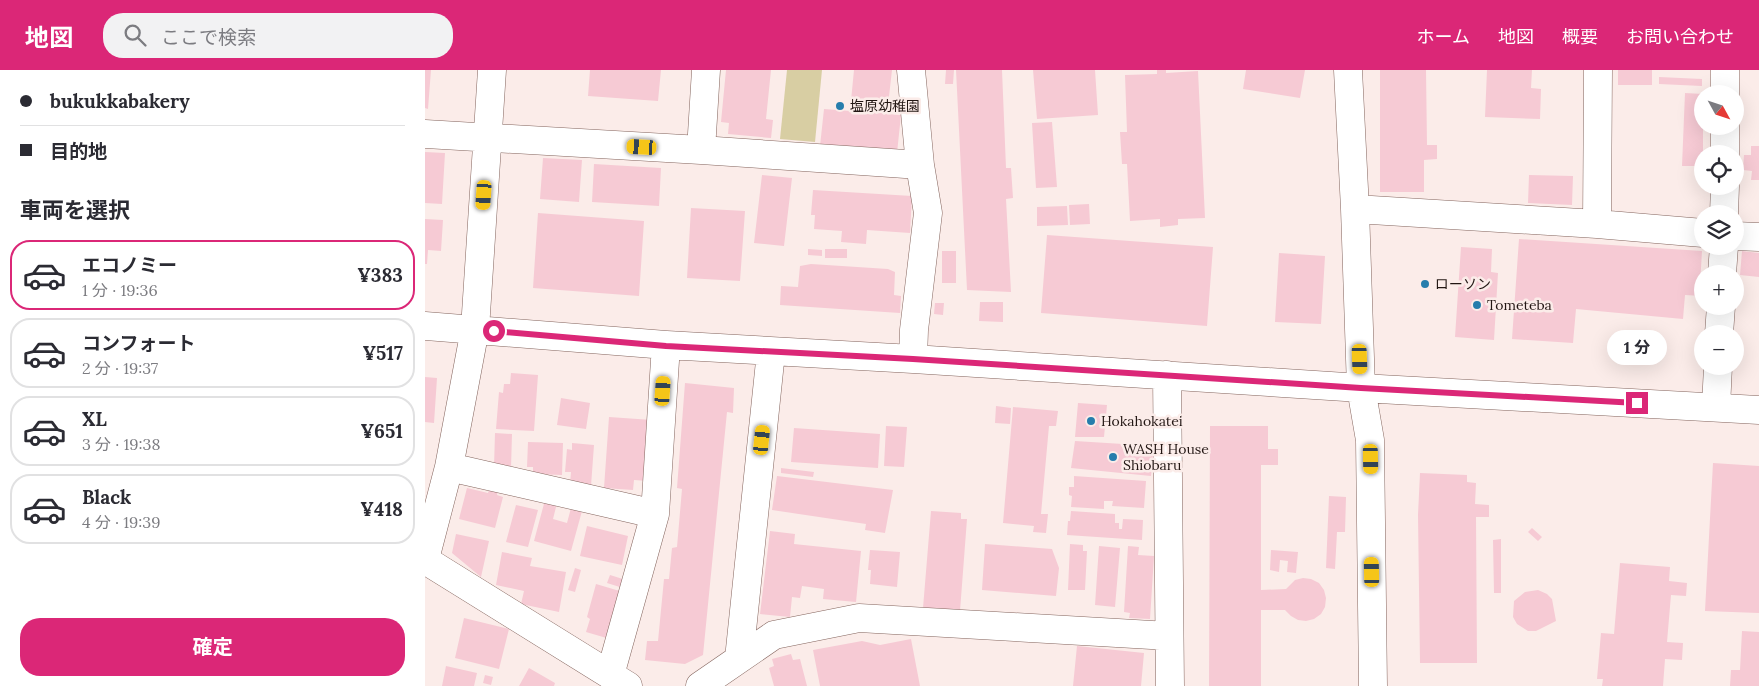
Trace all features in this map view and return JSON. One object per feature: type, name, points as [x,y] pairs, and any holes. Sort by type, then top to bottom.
[{"type":"street","points":[[492,70],[475,329],[449,467],[425,559],[619,680],[655,514],[666,346]]},
{"type":"street","points":[[701,150],[706,70]]},
{"type":"street","points":[[911,70],[920,165],[928,213],[914,330],[913,359]]},
{"type":"street","points":[[1348,70],[1361,388],[1370,440],[1373,686]]},
{"type":"street","points":[[1597,224],[1598,70]]},
{"type":"street","points":[[1725,70],[1725,85]]},
{"type":"street","points":[[425,134],[920,165]]},
{"type":"street","points":[[1355,209],[1597,224],[1694,232]]},
{"type":"street","points":[[1744,236],[1759,237]]},
{"type":"street","points":[[425,326],[666,346],[1759,410]]},
{"type":"street","points":[[739,658],[771,352]]},
{"type":"street","points":[[1167,375],[1170,686]]},
{"type":"street","points":[[1716,407],[1718,375]]},
{"type":"street","points":[[449,467],[655,514]]},
{"type":"street","points":[[700,686],[774,635],[859,618],[1169,636]]},
{"type":"shaded area","points":[[787,70],[822,70],[815,142],[780,139]]},
{"type":"building","points":[[425,70],[431,70],[428,109],[425,108]]},
{"type":"building","points":[[590,70],[661,70],[658,101],[588,96]]},
{"type":"building","points":[[726,70],[771,70],[766,119],[773,120],[771,138],[728,134],[729,123],[721,122]]},
{"type":"building","points":[[854,70],[892,70],[887,114],[901,115],[897,153],[820,146],[824,109],[850,111]]},
{"type":"building","points":[[946,70],[954,70],[953,84],[945,84]]},
{"type":"building","points":[[956,70],[1002,70],[1006,168],[1011,168],[1013,198],[1006,199],[1011,292],[967,290]]},
{"type":"building","points":[[1033,70],[1095,70],[1098,115],[1037,119]]},
{"type":"building","points":[[1157,70],[1166,70],[1166,73],[1198,71],[1205,218],[1178,219],[1178,225],[1160,227],[1160,219],[1130,221],[1127,164],[1122,164],[1120,132],[1127,132],[1125,75],[1157,74]]},
{"type":"building","points":[[1246,70],[1305,70],[1300,98],[1243,89]]},
{"type":"building","points":[[1380,70],[1426,70],[1427,145],[1437,145],[1437,159],[1424,160],[1424,192],[1380,192]]},
{"type":"building","points":[[1487,70],[1532,70],[1531,88],[1541,89],[1540,119],[1485,117]]},
{"type":"building","points":[[1618,70],[1652,70],[1652,85],[1618,85]]},
{"type":"building","points":[[1659,77],[1702,79],[1702,85],[1659,84]]},
{"type":"building","points":[[1685,93],[1694,94],[1694,135],[1703,135],[1703,145],[1694,145],[1694,166],[1682,166]]},
{"type":"building","points":[[1052,122],[1057,187],[1036,188],[1032,123]]},
{"type":"building","points":[[1751,146],[1759,146],[1759,180],[1751,180],[1752,171],[1744,170],[1744,155],[1751,155]]},
{"type":"building","points":[[425,152],[445,153],[442,204],[425,203]]},
{"type":"building","points":[[543,158],[582,160],[579,202],[540,199]]},
{"type":"building","points":[[594,164],[661,168],[659,206],[592,202]]},
{"type":"building","points":[[762,175],[792,178],[784,246],[754,243]]},
{"type":"building","points":[[1529,175],[1573,176],[1572,205],[1528,203]]},
{"type":"building","points":[[813,190],[912,196],[910,233],[867,230],[866,244],[841,242],[842,231],[814,229],[815,215],[811,215]]},
{"type":"building","points":[[1089,204],[1090,224],[1070,225],[1069,205]]},
{"type":"building","points":[[1067,206],[1068,225],[1037,226],[1037,207]]},
{"type":"building","points":[[691,208],[745,211],[740,281],[687,278]]},
{"type":"building","points":[[538,213],[644,221],[639,296],[533,288]]},
{"type":"building","points":[[425,219],[443,220],[441,251],[428,250],[427,264],[425,264]]},
{"type":"building","points":[[1047,235],[1213,247],[1207,326],[1041,313]]},
{"type":"building","points":[[1519,239],[1694,250],[1694,255],[1702,255],[1701,265],[1694,265],[1694,296],[1685,295],[1683,319],[1576,309],[1573,343],[1512,339]]},
{"type":"building","name":"Tometeba","points":[[1461,247],[1492,249],[1491,272],[1498,273],[1494,340],[1455,337]]},
{"type":"building","points":[[808,249],[822,250],[822,256],[808,255]]},
{"type":"building","points":[[825,249],[847,249],[847,258],[825,258]]},
{"type":"building","points":[[942,251],[956,251],[956,283],[942,283]]},
{"type":"building","points":[[1744,251],[1759,253],[1759,277],[1744,275],[1744,265],[1741,265]]},
{"type":"building","points":[[1279,253],[1325,256],[1321,324],[1275,322]]},
{"type":"building","points":[[811,264],[888,269],[895,272],[894,295],[901,296],[900,313],[780,305],[781,286],[798,287],[800,266]]},
{"type":"building","points":[[980,302],[1003,302],[1003,322],[979,321]]},
{"type":"building","points":[[935,303],[944,303],[943,315],[934,314]]},
{"type":"building","points":[[511,373],[538,375],[534,431],[496,429],[499,392],[503,393],[504,384],[510,384]]},
{"type":"building","points":[[425,377],[437,378],[434,423],[425,422]]},
{"type":"building","points":[[685,383],[734,388],[733,413],[727,412],[703,655],[685,664],[645,660],[647,641],[658,641],[664,579],[669,579],[672,548],[677,547],[682,489],[677,488]]},
{"type":"building","points":[[561,398],[590,403],[586,429],[557,425]]},
{"type":"building","name":"Hokahokatei","points":[[1078,403],[1107,405],[1104,437],[1075,437]]},
{"type":"building","points":[[996,406],[1011,408],[1010,424],[995,423]]},
{"type":"building","points":[[1013,407],[1058,411],[1056,426],[1049,426],[1041,514],[1048,514],[1046,533],[1033,532],[1034,526],[1003,523]]},
{"type":"building","points":[[609,417],[652,420],[648,481],[634,480],[633,490],[604,488]]},
{"type":"building","points":[[886,426],[907,427],[904,467],[884,466]]},
{"type":"building","points":[[1210,426],[1268,426],[1268,449],[1278,449],[1278,465],[1261,465],[1261,590],[1286,589],[1295,580],[1303,578],[1319,583],[1324,590],[1326,598],[1325,607],[1321,614],[1314,619],[1306,621],[1298,620],[1285,610],[1261,610],[1261,686],[1209,686]]},
{"type":"building","points":[[794,428],[880,434],[878,468],[791,462]]},
{"type":"building","points":[[495,433],[512,434],[511,468],[494,467]]},
{"type":"building","name":"WASH House Shiobaru","points":[[1075,441],[1155,446],[1151,476],[1071,468]]},
{"type":"building","points":[[528,442],[563,443],[562,475],[533,474],[533,467],[527,467]]},
{"type":"building","points":[[572,443],[594,445],[591,486],[570,484],[571,472],[565,472],[567,449],[572,450]]},
{"type":"building","points":[[1713,463],[1759,466],[1759,613],[1705,611]]},
{"type":"building","points":[[781,468],[814,472],[813,477],[781,473]]},
{"type":"building","points":[[1420,473],[1467,475],[1467,482],[1476,483],[1475,504],[1489,505],[1489,517],[1476,517],[1477,663],[1420,663],[1418,515]]},
{"type":"building","points":[[777,476],[893,490],[885,533],[865,530],[866,524],[772,510]]},
{"type":"building","points":[[1074,476],[1146,481],[1144,508],[1112,506],[1113,501],[1104,501],[1104,509],[1071,507],[1072,496],[1069,495],[1069,487],[1074,487]]},
{"type":"building","points":[[467,488],[488,493],[489,489],[498,491],[497,495],[503,497],[495,528],[459,519]]},
{"type":"building","points":[[1329,496],[1346,497],[1345,532],[1337,532],[1335,569],[1326,568]]},
{"type":"building","points":[[545,500],[557,503],[553,519],[567,523],[571,508],[582,511],[571,551],[534,541]]},
{"type":"building","points":[[516,505],[538,510],[528,547],[506,542]]},
{"type":"building","points":[[931,511],[961,513],[961,519],[967,519],[960,611],[923,608]]},
{"type":"building","points":[[1071,511],[1115,514],[1115,523],[1119,523],[1119,529],[1122,529],[1123,519],[1143,520],[1142,540],[1067,535]]},
{"type":"building","points":[[587,526],[628,536],[622,565],[580,556]]},
{"type":"building","points":[[1532,528],[1542,537],[1538,541],[1528,532]]},
{"type":"building","points":[[770,531],[795,534],[794,544],[861,551],[856,602],[823,599],[824,589],[802,586],[800,598],[792,597],[790,617],[760,614]]},
{"type":"building","points":[[456,534],[489,541],[481,577],[452,553]]},
{"type":"building","points":[[1501,539],[1501,593],[1494,593],[1493,540]]},
{"type":"building","points":[[985,544],[1052,549],[1059,568],[1056,596],[982,590]]},
{"type":"building","points":[[1070,544],[1083,545],[1083,551],[1087,551],[1085,590],[1068,590]]},
{"type":"building","points":[[1099,546],[1120,548],[1115,607],[1095,605]]},
{"type":"building","points":[[1128,546],[1139,547],[1138,555],[1154,556],[1150,619],[1129,618],[1130,613],[1124,612]]},
{"type":"building","points":[[870,550],[900,552],[897,587],[870,584],[871,570],[868,570]]},
{"type":"building","points":[[1271,550],[1298,552],[1296,573],[1287,572],[1288,561],[1280,560],[1279,572],[1270,570]]},
{"type":"building","points":[[502,552],[532,558],[530,566],[566,572],[559,612],[521,604],[524,591],[496,585]]},
{"type":"building","points":[[1620,563],[1670,567],[1669,581],[1687,583],[1686,596],[1671,595],[1667,642],[1683,643],[1682,660],[1665,659],[1663,686],[1602,686],[1603,679],[1597,679],[1601,633],[1614,634]]},
{"type":"building","points":[[575,568],[581,570],[575,592],[568,590]]},
{"type":"building","points":[[610,575],[626,580],[623,588],[607,583]]},
{"type":"building","points":[[596,584],[623,592],[610,639],[586,632],[590,619],[587,617]]},
{"type":"building","points":[[1538,590],[1547,594],[1552,599],[1556,621],[1536,631],[1528,631],[1517,624],[1513,617],[1514,601],[1525,592]]},
{"type":"building","points":[[464,618],[509,629],[499,669],[455,658]]},
{"type":"building","points":[[1742,631],[1759,632],[1759,686],[1730,686],[1731,670],[1740,670]]},
{"type":"building","points":[[911,639],[920,686],[820,686],[813,650],[862,641],[880,645]]},
{"type":"building","points":[[1077,646],[1144,653],[1141,686],[1073,686]]},
{"type":"building","points":[[791,654],[793,660],[800,659],[807,686],[774,686],[769,668],[774,666],[772,659]]},
{"type":"building","points":[[446,666],[477,673],[474,686],[442,686]]},
{"type":"building","points":[[529,668],[555,683],[554,686],[519,686]]},
{"type":"building","points":[[485,675],[493,677],[491,685],[483,683]]},
{"type":"place","name":"塩原幼稚園","points":[[840,106]]},
{"type":"place","name":"ローソン","points":[[1425,284]]},
{"type":"place","name":"Tometeba","points":[[1477,305]]},
{"type":"place","name":"Hokahokatei","points":[[1091,421]]},
{"type":"place","name":"WASH House Shiobaru","points":[[1113,457]]},
{"type":"route","points":[[494,331],[666,346],[1637,403]]}]
